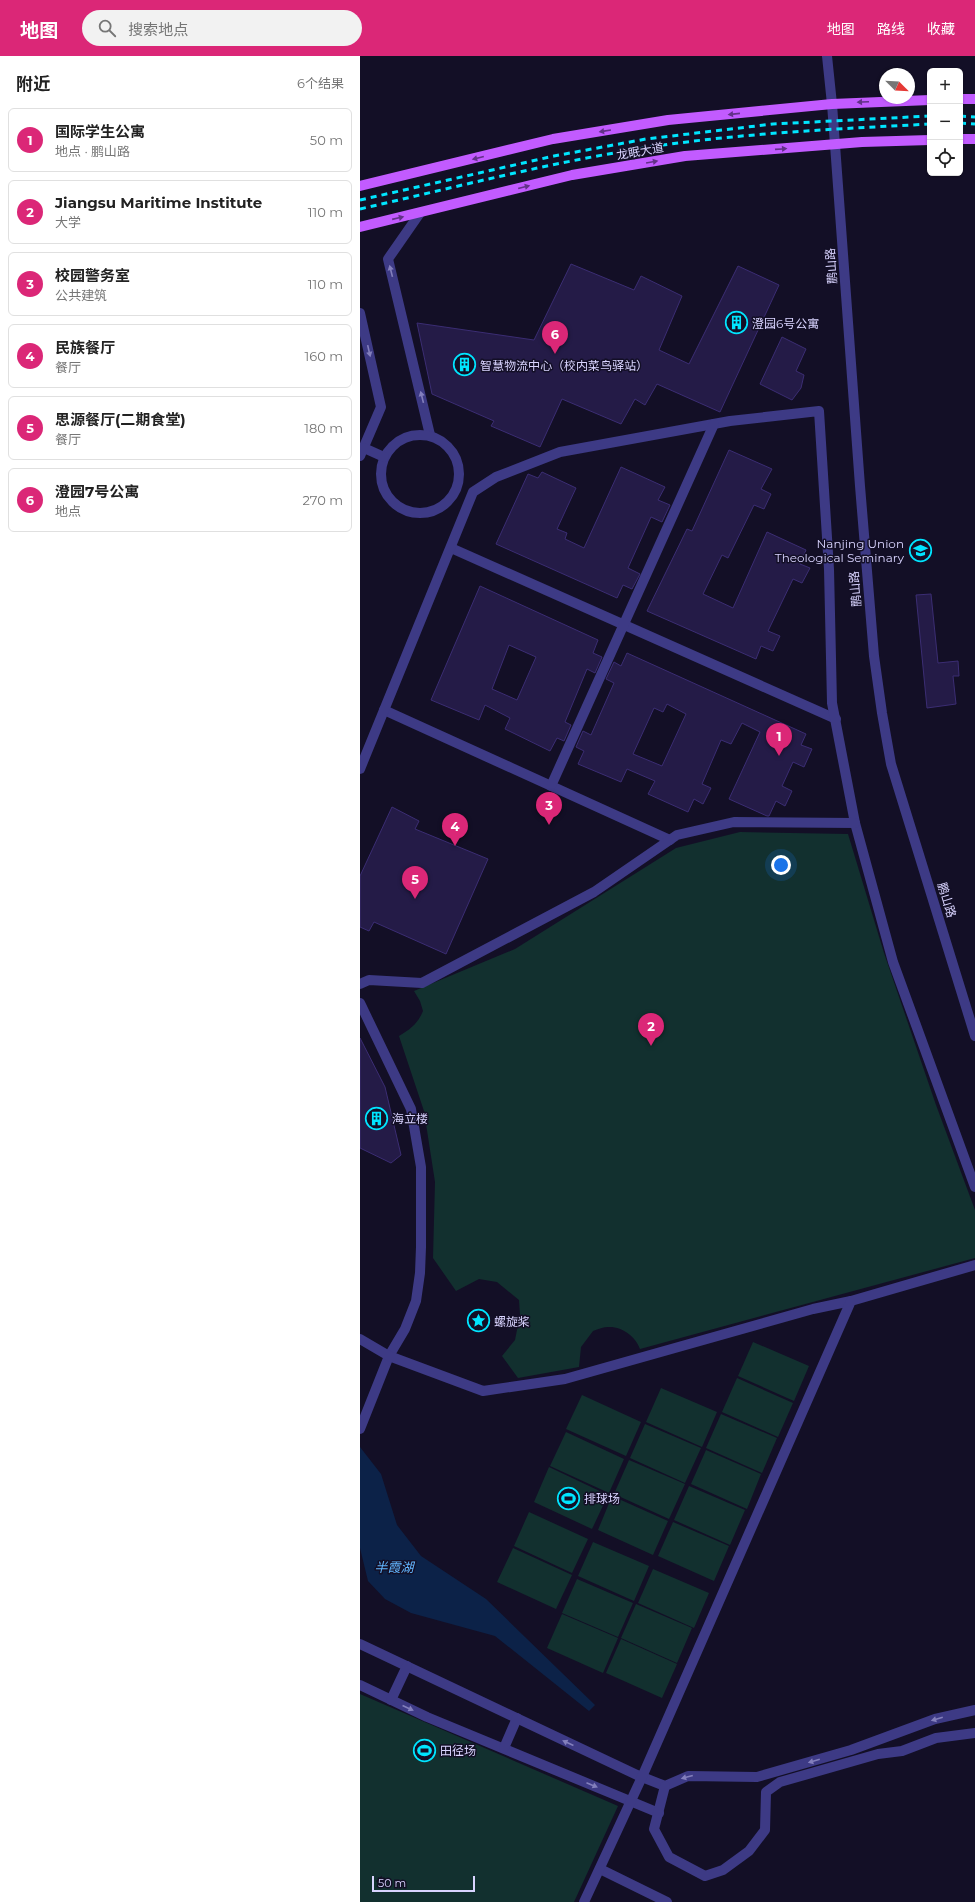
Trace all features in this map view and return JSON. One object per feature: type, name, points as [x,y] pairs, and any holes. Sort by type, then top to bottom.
[{"type":"main road","points":[[963,99],[975,99]]},
{"type":"main road","points":[[360,186],[553,139],[668,120],[832,104],[927,100]]},
{"type":"main road","points":[[963,139],[975,139]]},
{"type":"main road","name":"龙眠大道","points":[[360,227],[572,175],[678,158],[835,145],[927,140]]},
{"type":"street","name":"鹏山路","points":[[827,56],[832,104],[860,494],[874,656],[882,713],[891,764],[975,1036]]},
{"type":"street","points":[[420,213],[388,259],[430,435]]},
{"type":"street","points":[[360,313],[382,407],[362,452],[384,457]]},
{"type":"street","points":[[360,769],[473,492],[496,477],[560,452],[714,424],[819,411],[829,568],[832,703],[855,823],[893,962],[975,1187]]},
{"type":"street","points":[[551,786],[714,424]]},
{"type":"street","points":[[416,434],[430,435],[441,440],[451,448],[457,459],[459,471],[458,484],[449,500],[434,511],[422,513],[410,512],[397,506],[388,496],[382,484],[381,470],[384,457],[392,446],[403,438],[416,434]]},
{"type":"street","points":[[458,484],[473,492]]},
{"type":"street","points":[[451,548],[836,719]]},
{"type":"street","points":[[384,710],[670,840]]},
{"type":"street","points":[[360,984],[369,980],[422,983],[594,892],[677,835],[734,822],[855,823]]},
{"type":"street","points":[[360,1003],[411,1109],[421,1167],[420,1273],[416,1301],[405,1328],[389,1356],[360,1429]]},
{"type":"street","points":[[360,1339],[389,1356],[483,1391],[565,1379],[975,1265]]},
{"type":"street","points":[[584,1902],[642,1777],[851,1300]]},
{"type":"street","points":[[360,1644],[642,1777],[665,1786],[688,1776],[757,1777],[851,1750],[935,1719],[975,1710]]},
{"type":"street","points":[[391,1700],[406,1666]]},
{"type":"street","points":[[360,1685],[427,1717],[658,1813]]},
{"type":"street","points":[[504,1748],[517,1718]]},
{"type":"street","points":[[665,1786],[654,1829],[669,1857],[705,1876],[723,1870],[749,1851],[765,1830],[766,1792],[780,1782],[878,1754],[902,1751],[936,1738],[975,1733]]},
{"type":"street","points":[[600,1868],[667,1902]]},
{"type":"green space","points":[[740,832],[848,834],[884,953],[936,1105],[975,1210],[975,1258],[640,1349],[635,1340],[623,1330],[613,1327],[603,1328],[593,1331],[581,1347],[579,1367],[518,1378],[502,1356],[515,1340],[520,1315],[519,1300],[497,1282],[479,1279],[456,1291],[433,1258],[435,1182],[424,1111],[399,1036],[414,1025],[423,1011],[420,1001],[414,991],[515,949],[676,848]]},
{"type":"green space","points":[[753,1342],[809,1366],[794,1401],[738,1376]]},
{"type":"green space","points":[[737,1378],[793,1403],[778,1437],[722,1412]]},
{"type":"green space","points":[[661,1388],[717,1412],[702,1447],[646,1422]]},
{"type":"green space","points":[[582,1395],[641,1422],[626,1456],[566,1429]]},
{"type":"green space","points":[[721,1414],[777,1438],[762,1473],[706,1448]]},
{"type":"green space","points":[[645,1424],[701,1448],[685,1483],[630,1458]]},
{"type":"green space","points":[[566,1432],[624,1459],[609,1493],[550,1466]]},
{"type":"green space","points":[[706,1450],[761,1474],[747,1509],[691,1484]]},
{"type":"green space","points":[[629,1460],[685,1484],[669,1519],[614,1494]]},
{"type":"green space","points":[[549,1467],[608,1495],[592,1529],[534,1502]]},
{"type":"green space","points":[[689,1486],[745,1510],[730,1545],[674,1520]]},
{"type":"green space","points":[[612,1496],[668,1521],[653,1555],[598,1530]]},
{"type":"green space","points":[[529,1512],[588,1539],[572,1573],[514,1546]]},
{"type":"green space","points":[[673,1522],[729,1546],[714,1581],[658,1556]]},
{"type":"green space","points":[[593,1542],[649,1566],[634,1601],[578,1576]]},
{"type":"green space","points":[[513,1548],[572,1575],[556,1609],[497,1582]]},
{"type":"green space","points":[[653,1569],[709,1593],[694,1628],[638,1603]]},
{"type":"green space","points":[[577,1579],[633,1603],[618,1637],[562,1613]]},
{"type":"green space","points":[[636,1604],[692,1628],[677,1663],[621,1638]]},
{"type":"green space","points":[[562,1614],[618,1638],[603,1673],[547,1648]]},
{"type":"green space","points":[[621,1639],[677,1664],[662,1698],[606,1673]]},
{"type":"green space","name":"田径场","points":[[360,1694],[618,1806],[574,1902],[360,1902]]},
{"type":"water","name":"半霞湖","points":[[360,1447],[381,1474],[397,1525],[421,1556],[486,1599],[595,1705],[589,1711],[495,1636],[411,1613],[385,1599],[368,1581],[360,1548]]},
{"type":"building","points":[[571,264],[634,290],[641,276],[682,296],[659,350],[689,364],[738,266],[779,285],[720,412],[657,384],[645,405],[635,399],[621,424],[562,399],[540,447],[491,426],[494,421],[432,394],[417,323],[534,340]]},
{"type":"building","points":[[782,337],[806,349],[796,371],[804,375],[801,388],[792,400],[760,384]]},
{"type":"building","points":[[729,450],[772,469],[761,489],[771,494],[764,509],[754,505],[728,558],[722,555],[703,594],[733,608],[767,532],[806,550],[800,564],[810,568],[802,583],[793,579],[768,631],[780,636],[773,651],[761,646],[756,659],[647,611],[687,529],[692,531]]},
{"type":"building","points":[[621,467],[665,487],[658,500],[670,505],[662,522],[651,517],[628,568],[640,574],[632,589],[623,585],[617,598],[496,544],[528,474],[538,478],[542,472],[576,488],[557,529],[567,533],[565,539],[584,548]]},
{"type":"building","points":[[480,586],[598,640],[593,653],[602,657],[595,673],[587,669],[565,722],[571,725],[564,741],[557,738],[550,751],[505,729],[510,718],[485,705],[479,720],[431,700]],"holes":[[[509,645],[536,657],[517,700],[492,689]]]},
{"type":"building","points":[[931,594],[938,663],[958,661],[959,676],[953,676],[956,704],[927,708],[916,595]]},
{"type":"building","points":[[627,653],[806,734],[801,745],[812,749],[804,767],[793,762],[782,786],[792,791],[785,806],[776,801],[769,816],[767,816],[729,799],[760,732],[742,723],[731,744],[721,740],[702,784],[711,788],[703,804],[694,799],[688,812],[648,794],[655,781],[627,769],[621,782],[578,764],[584,751],[576,747],[583,731],[591,735],[614,683],[606,679],[614,662],[621,666]],"holes":[[[667,704],[686,714],[662,766],[633,754],[654,708],[663,712]]]},
{"type":"building","points":[[392,807],[419,821],[415,829],[488,859],[446,954],[374,922],[369,931],[360,927],[360,876]]},
{"type":"building","name":"海立楼","points":[[360,1038],[385,1087],[401,1155],[391,1163],[360,1148]]},
{"type":"railway","points":[[360,200],[554,156],[646,139],[773,124],[927,116]]},
{"type":"railway","points":[[963,116],[975,117]]},
{"type":"railway","points":[[963,123],[975,124]]},
{"type":"railway","points":[[360,209],[540,167],[650,147],[755,135],[927,124]]},
{"type":"place","name":"澄园6号公寓","points":[[736,323]]},
{"type":"place","name":"澄园7号公寓","points":[[555,354]]},
{"type":"place","name":"智慧物流中心（校内菜鸟驿站）","points":[[464,365]]},
{"type":"place","name":"Nanjing Union Theological Seminary","points":[[920,550]]},
{"type":"place","name":"国际学生公寓","points":[[779,756]]},
{"type":"place","name":"校园警务室","points":[[549,825]]},
{"type":"place","name":"民族餐厅","points":[[455,846]]},
{"type":"place","name":"思源餐厅(二期食堂)","points":[[415,899]]},
{"type":"place","name":"Jiangsu Maritime Institute","points":[[651,1046]]},
{"type":"place","name":"海立楼","points":[[376,1118]]},
{"type":"place","name":"螺旋桨","points":[[479,1321]]},
{"type":"place","name":"排球场","points":[[568,1498]]},
{"type":"place","name":"田径场","points":[[424,1750]]}]
